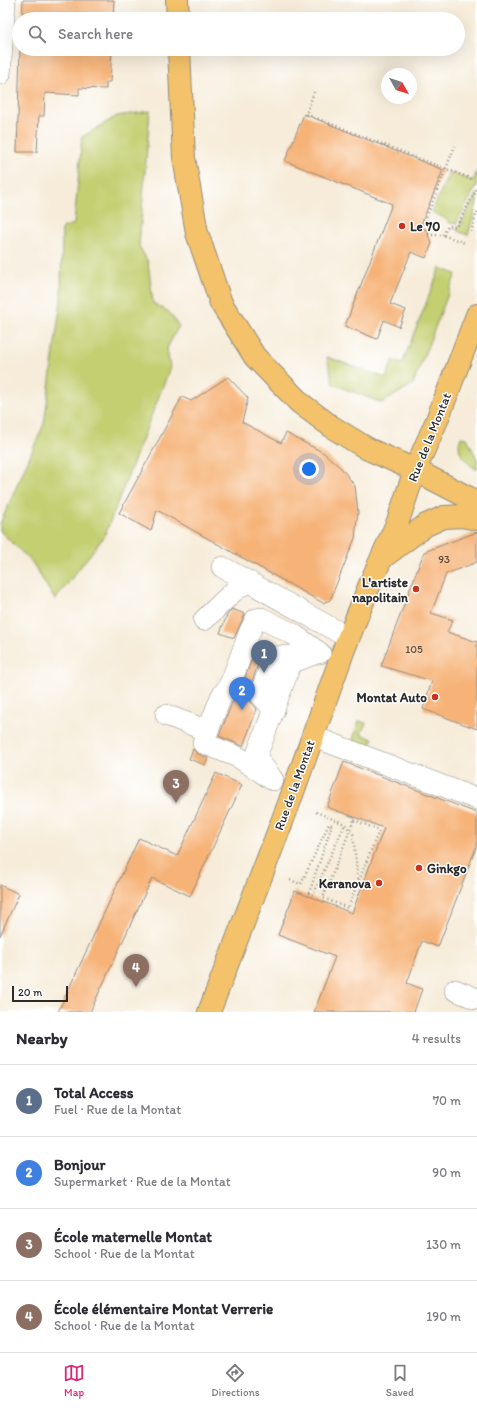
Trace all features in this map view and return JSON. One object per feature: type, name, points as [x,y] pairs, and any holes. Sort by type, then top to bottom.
[{"type":"main road","points":[[177,0],[178,12]]},
{"type":"main road","points":[[179,56],[184,158],[197,233],[221,303],[255,357],[300,403],[332,427],[364,447],[414,470],[472,512]]},
{"type":"main road","name":"Rue de la Montat","points":[[209,1012],[347,644],[400,516],[414,470],[437,420],[477,316]]},
{"type":"main road","points":[[382,558],[426,525],[444,517],[472,512]]},
{"type":"street","points":[[0,74],[5,0]]},
{"type":"street","points":[[222,567],[248,581],[347,644]]},
{"type":"street","points":[[204,620],[233,592],[248,581]]},
{"type":"street","points":[[231,688],[254,623],[259,618],[293,634],[317,654]]},
{"type":"street","points":[[274,710],[260,694],[274,657],[317,654],[347,644]]},
{"type":"street","points":[[273,780],[238,757],[203,743],[231,688],[254,649],[317,654]]},
{"type":"street","points":[[231,688],[274,710]]},
{"type":"street","points":[[274,710],[256,757],[273,780],[290,797]]},
{"type":"street","points":[[166,715],[208,731]]},
{"type":"street","points":[[312,736],[477,799]]},
{"type":"street","points":[[455,990],[477,999]]},
{"type":"path","points":[[314,92],[306,114],[474,180]]},
{"type":"path","points":[[422,228],[455,146]]},
{"type":"path","points":[[443,236],[448,226],[456,227],[477,190]]},
{"type":"path","points":[[471,232],[477,212]]},
{"type":"path","points":[[428,235],[443,236],[465,243]]},
{"type":"path","points":[[316,812],[345,824],[350,830],[352,834],[358,883]]},
{"type":"path","points":[[354,820],[379,830],[358,883],[348,908],[323,898],[354,820]]},
{"type":"path","points":[[290,880],[301,884],[329,824],[332,824],[309,893],[313,895],[345,824]]},
{"type":"green space","points":[[150,111],[139,246],[148,262],[153,303],[169,312],[179,326],[167,348],[170,368],[105,535],[55,600],[32,562],[0,531],[0,524],[44,424],[61,299],[62,228],[74,224],[82,137],[117,116]]},
{"type":"green space","points":[[477,171],[477,185],[456,224],[449,223],[444,218],[432,212],[449,172],[473,181]]},
{"type":"green space","points":[[477,193],[477,203],[468,235],[457,231]]},
{"type":"green space","points":[[440,268],[456,274],[413,384],[382,403],[333,384],[327,357],[386,378],[393,360],[402,364]]},
{"type":"green space","points":[[461,437],[467,438],[477,459],[477,470],[462,456],[459,447]]},
{"type":"green space","points":[[359,721],[366,723],[361,734],[373,739],[370,748],[352,742]]},
{"type":"building","points":[[23,0],[114,0],[113,12],[22,12]]},
{"type":"building","points":[[20,56],[112,56],[110,82],[106,82],[106,89],[79,88],[79,95],[45,93],[44,116],[39,116],[37,152],[17,152]]},
{"type":"building","name":"Le 70","points":[[304,114],[443,170],[420,227],[429,231],[428,235],[432,243],[426,258],[411,252],[390,304],[406,310],[399,327],[384,320],[377,339],[345,326],[392,204],[285,161]]},
{"type":"building","points":[[228,377],[248,398],[242,422],[281,443],[286,433],[324,453],[342,469],[355,486],[358,512],[355,538],[330,600],[323,603],[157,510],[151,531],[119,513],[182,397],[191,401]]},
{"type":"building","points":[[477,532],[477,562],[446,574],[431,613],[453,620],[447,632],[477,642],[477,729],[423,709],[432,681],[381,666],[424,552]]},
{"type":"building","points":[[232,609],[245,614],[234,638],[220,633],[227,615]]},
{"type":"building","points":[[252,659],[259,661],[248,696],[257,709],[243,746],[219,736],[232,703],[242,686]]},
{"type":"building","points":[[193,749],[198,754],[208,758],[205,765],[189,759]]},
{"type":"building","name":"Ginkgo","points":[[344,762],[477,813],[477,845],[438,947],[422,941],[407,983],[422,989],[414,1012],[314,1012],[335,957],[278,935],[295,891],[352,913],[384,828],[327,807]]},
{"type":"building","points":[[216,773],[242,785],[190,896],[152,878],[90,1012],[58,1012],[139,838],[177,856]]},
{"type":"building","points":[[0,885],[19,894],[0,936]]},
{"type":"place","name":"Le 70","points":[[402,226]]},
{"type":"place","name":"L'artiste napolitain","points":[[416,589]]},
{"type":"place","name":"Total Access","points":[[264,673]]},
{"type":"place","name":"Montat Auto","points":[[435,697]]},
{"type":"place","name":"Bonjour","points":[[242,710]]},
{"type":"place","name":"École maternelle Montat","points":[[176,803]]},
{"type":"place","name":"Ginkgo","points":[[419,868]]},
{"type":"place","name":"Keranova","points":[[379,883]]},
{"type":"place","name":"École élémentaire Montat Verrerie","points":[[136,987]]}]
